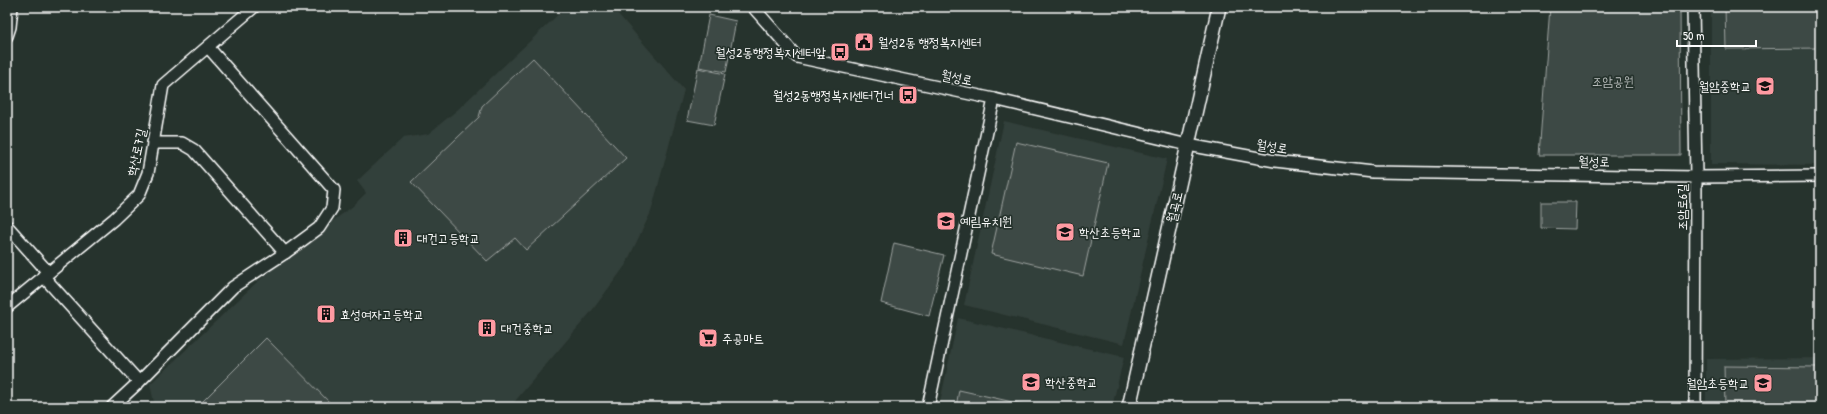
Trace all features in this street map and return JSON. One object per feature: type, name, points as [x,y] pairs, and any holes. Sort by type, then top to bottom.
[{"type":"main road","name":"월곡로","points":[[1129,407],[1219,7]]},
{"type":"street","points":[[7,36],[10,27],[12,7]]},
{"type":"street","name":"학산로7길","points":[[7,307],[114,219],[139,195],[148,173],[163,85],[254,7]]},
{"type":"street","name":"월성로","points":[[753,7],[797,57],[994,99],[1188,146],[1274,161],[1373,172],[1696,177],[1820,176]]},
{"type":"street","name":"조암로6길","points":[[1693,7],[1696,177],[1695,407]]},
{"type":"street","points":[[112,407],[139,382],[233,287],[285,253],[319,228],[332,208],[334,190],[208,47]]},
{"type":"street","points":[[928,407],[994,99]]},
{"type":"street","points":[[153,143],[182,143],[194,150],[285,253]]},
{"type":"street","points":[[7,226],[46,274],[139,382]]},
{"type":"shaded area","points":[[566,7],[612,7],[684,90],[651,212],[625,266],[591,312],[510,407],[155,407],[150,384],[257,282],[299,246],[353,206],[366,193],[357,181],[403,138],[428,134],[456,111]]},
{"type":"shaded area","name":"월암중학교","points":[[1711,7],[1820,7],[1820,165],[1711,164]]},
{"type":"shaded area","name":"학산초등학교","points":[[1004,121],[1167,159],[1124,344],[964,305]]},
{"type":"shaded area","name":"학산중학교","points":[[958,318],[1124,357],[1112,407],[939,407]]},
{"type":"shaded area","name":"월암초등학교","points":[[1820,358],[1820,407],[1706,407],[1706,359]]},
{"type":"green space","name":"조암공원","points":[[1550,7],[1680,7],[1681,155],[1539,155]]},
{"type":"green space","points":[[1725,7],[1820,7],[1820,48],[1726,49]]},
{"type":"green space","points":[[709,15],[736,21],[726,72],[699,67]]},
{"type":"green space","points":[[533,58],[626,158],[526,250],[515,238],[487,261],[411,182],[479,117],[482,106]]},
{"type":"green space","points":[[698,68],[725,74],[714,125],[687,120]]},
{"type":"green space","points":[[1016,142],[1108,163],[1083,276],[991,254]]},
{"type":"green space","points":[[1541,202],[1576,202],[1575,229],[1541,228]]},
{"type":"green space","points":[[894,243],[944,255],[929,316],[881,303]]},
{"type":"green space","points":[[266,338],[334,407],[197,407]]},
{"type":"green space","name":"월암초등학교","points":[[1724,366],[1820,367],[1820,407],[1725,407]]},
{"type":"green space","points":[[959,390],[1035,407],[956,407]]},
{"type":"place","name":"월성2동 행정복지센터","points":[[864,42]]},
{"type":"place","name":"월성2동행정복지센터앞","points":[[840,52]]},
{"type":"place","name":"월암중학교","points":[[1765,86]]},
{"type":"place","name":"월성2동행정복지센터건너","points":[[908,95]]},
{"type":"place","name":"예림유치원","points":[[946,221]]},
{"type":"place","name":"학산초등학교","points":[[1065,232]]},
{"type":"place","name":"대건고등학교","points":[[403,238]]},
{"type":"place","name":"효성여자고등학교","points":[[326,314]]},
{"type":"place","name":"대건중학교","points":[[487,328]]},
{"type":"place","name":"주공마트","points":[[708,338]]},
{"type":"place","name":"학산중학교","points":[[1031,382]]},
{"type":"place","name":"월암초등학교","points":[[1763,383]]}]
